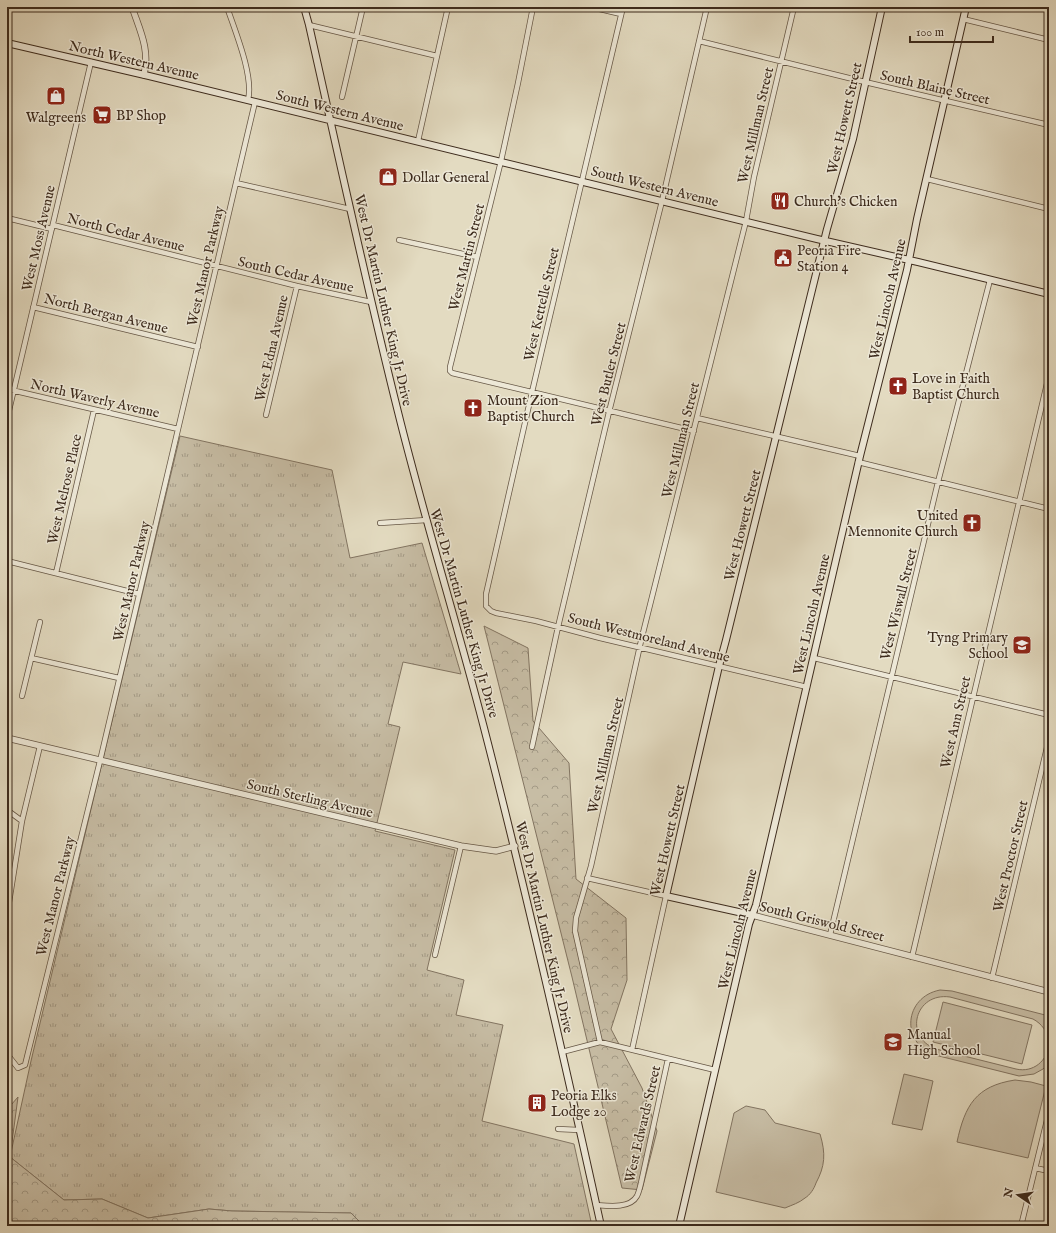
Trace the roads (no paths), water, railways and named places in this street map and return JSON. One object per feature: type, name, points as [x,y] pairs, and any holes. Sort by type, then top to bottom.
[{"type":"main road","name":"West Dr Martin Luther King Jr Drive","points":[[304,7],[371,302],[398,413],[426,520],[482,719],[514,846],[562,1052],[600,1226]]},
{"type":"main road","name":"West Howett Street","points":[[666,896],[719,666],[825,241],[853,139],[882,7]]},
{"type":"main road","name":"West Lincoln Avenue","points":[[678,1226],[714,1070],[756,905],[858,462],[910,260],[917,219],[966,7]]},
{"type":"main road","name":"North Western Avenue","points":[[8,45],[144,74],[256,102]]},
{"type":"main road","name":"South Western Avenue","points":[[256,102],[1049,294]]},
{"type":"main road","name":"South Griswold Street","points":[[666,896],[752,916]]},
{"type":"street","points":[[132,7],[146,50],[144,74]]},
{"type":"street","points":[[227,7],[250,83],[250,94],[248,100]]},
{"type":"street","points":[[342,97],[363,7]]},
{"type":"street","points":[[418,141],[448,7]]},
{"type":"street","name":"West Martin Street","points":[[532,392],[452,373],[450,371],[450,367],[501,161],[533,7]]},
{"type":"street","points":[[591,7],[622,14]]},
{"type":"street","name":"West Kettelle Street","points":[[487,607],[485,600],[486,594],[623,7]]},
{"type":"street","name":"West Butler Street","points":[[532,747],[558,627],[609,412],[662,201],[707,7]]},
{"type":"street","name":"West Millman Street","points":[[600,1042],[575,931],[576,918],[587,878],[592,866],[640,647],[746,221],[754,177],[794,7]]},
{"type":"street","points":[[963,19],[1049,40]]},
{"type":"street","points":[[309,25],[438,56]]},
{"type":"street","name":"South Blaine Street","points":[[699,41],[1049,125]]},
{"type":"street","name":"West Moss Avenue","points":[[7,419],[91,62]]},
{"type":"street","name":"West Manor Parkway","points":[[7,1054],[18,1068],[25,1066],[100,761],[118,678],[256,102]]},
{"type":"street","points":[[927,179],[1049,209]]},
{"type":"street","points":[[236,183],[350,209]]},
{"type":"street","name":"North Cedar Avenue","points":[[7,218],[52,227],[217,267]]},
{"type":"street","points":[[399,240],[476,257]]},
{"type":"street","name":"South Cedar Avenue","points":[[217,267],[371,302]]},
{"type":"street","name":"West Wiswall Street","points":[[830,936],[938,482],[990,280]]},
{"type":"street","name":"West Edna Avenue","points":[[266,415],[296,286]]},
{"type":"street","name":"North Bergan Avenue","points":[[33,307],[198,347]]},
{"type":"street","name":"West Ann Street","points":[[912,957],[1049,375]]},
{"type":"street","name":"North Waverly Avenue","points":[[7,389],[178,429]]},
{"type":"street","points":[[532,392],[609,412],[694,431]]},
{"type":"street","name":"West Melrose Place","points":[[56,573],[94,410]]},
{"type":"street","points":[[697,418],[860,456]]},
{"type":"street","points":[[858,462],[1049,509]]},
{"type":"street","points":[[380,523],[426,520]]},
{"type":"street","points":[[7,561],[139,594]]},
{"type":"street","name":"South Westmoreland Avenue","points":[[487,607],[496,613],[807,687]]},
{"type":"street","points":[[22,696],[40,622]]},
{"type":"street","points":[[31,658],[118,678]]},
{"type":"street","points":[[814,658],[1049,715]]},
{"type":"street","name":"South Sterling Avenue","points":[[7,738],[461,846],[496,851],[514,846]]},
{"type":"street","name":"West Proctor Street","points":[[992,978],[1049,739]]},
{"type":"street","points":[[7,915],[22,821],[40,746]]},
{"type":"street","points":[[7,810],[22,821]]},
{"type":"street","points":[[435,954],[461,846]]},
{"type":"street","name":"South Griswold Street","points":[[587,878],[666,896]]},
{"type":"street","name":"West Howett Street","points":[[632,1050],[666,896]]},
{"type":"street","name":"South Griswold Street","points":[[752,916],[1049,992]]},
{"type":"street","points":[[562,1052],[600,1042],[714,1070]]},
{"type":"street","name":"West Edwards Street","points":[[596,1205],[609,1206],[627,1204],[637,1197],[668,1059]]},
{"type":"street","points":[[1021,1226],[1049,1112]]},
{"type":"street","points":[[558,1129],[579,1130]]},
{"type":"street","points":[[1035,1168],[1049,1171]]},
{"type":"place","name":"Walgreens","points":[[56,96]]},
{"type":"place","name":"BP Shop","points":[[102,115]]},
{"type":"place","name":"Dollar General","points":[[388,177]]},
{"type":"place","name":"Church's Chicken","points":[[780,201]]},
{"type":"place","name":"Peoria Fire Station 4","points":[[783,258]]},
{"type":"place","name":"Love in Faith Baptist Church","points":[[898,386]]},
{"type":"place","name":"Mount Zion Baptist Church","points":[[473,408]]},
{"type":"place","name":"United Mennonite Church","points":[[972,523]]},
{"type":"place","name":"Tyng Primary School","points":[[1022,645]]},
{"type":"place","name":"Manual High School","points":[[893,1042]]},
{"type":"place","name":"Peoria Elks Lodge 20","points":[[537,1103]]}]
